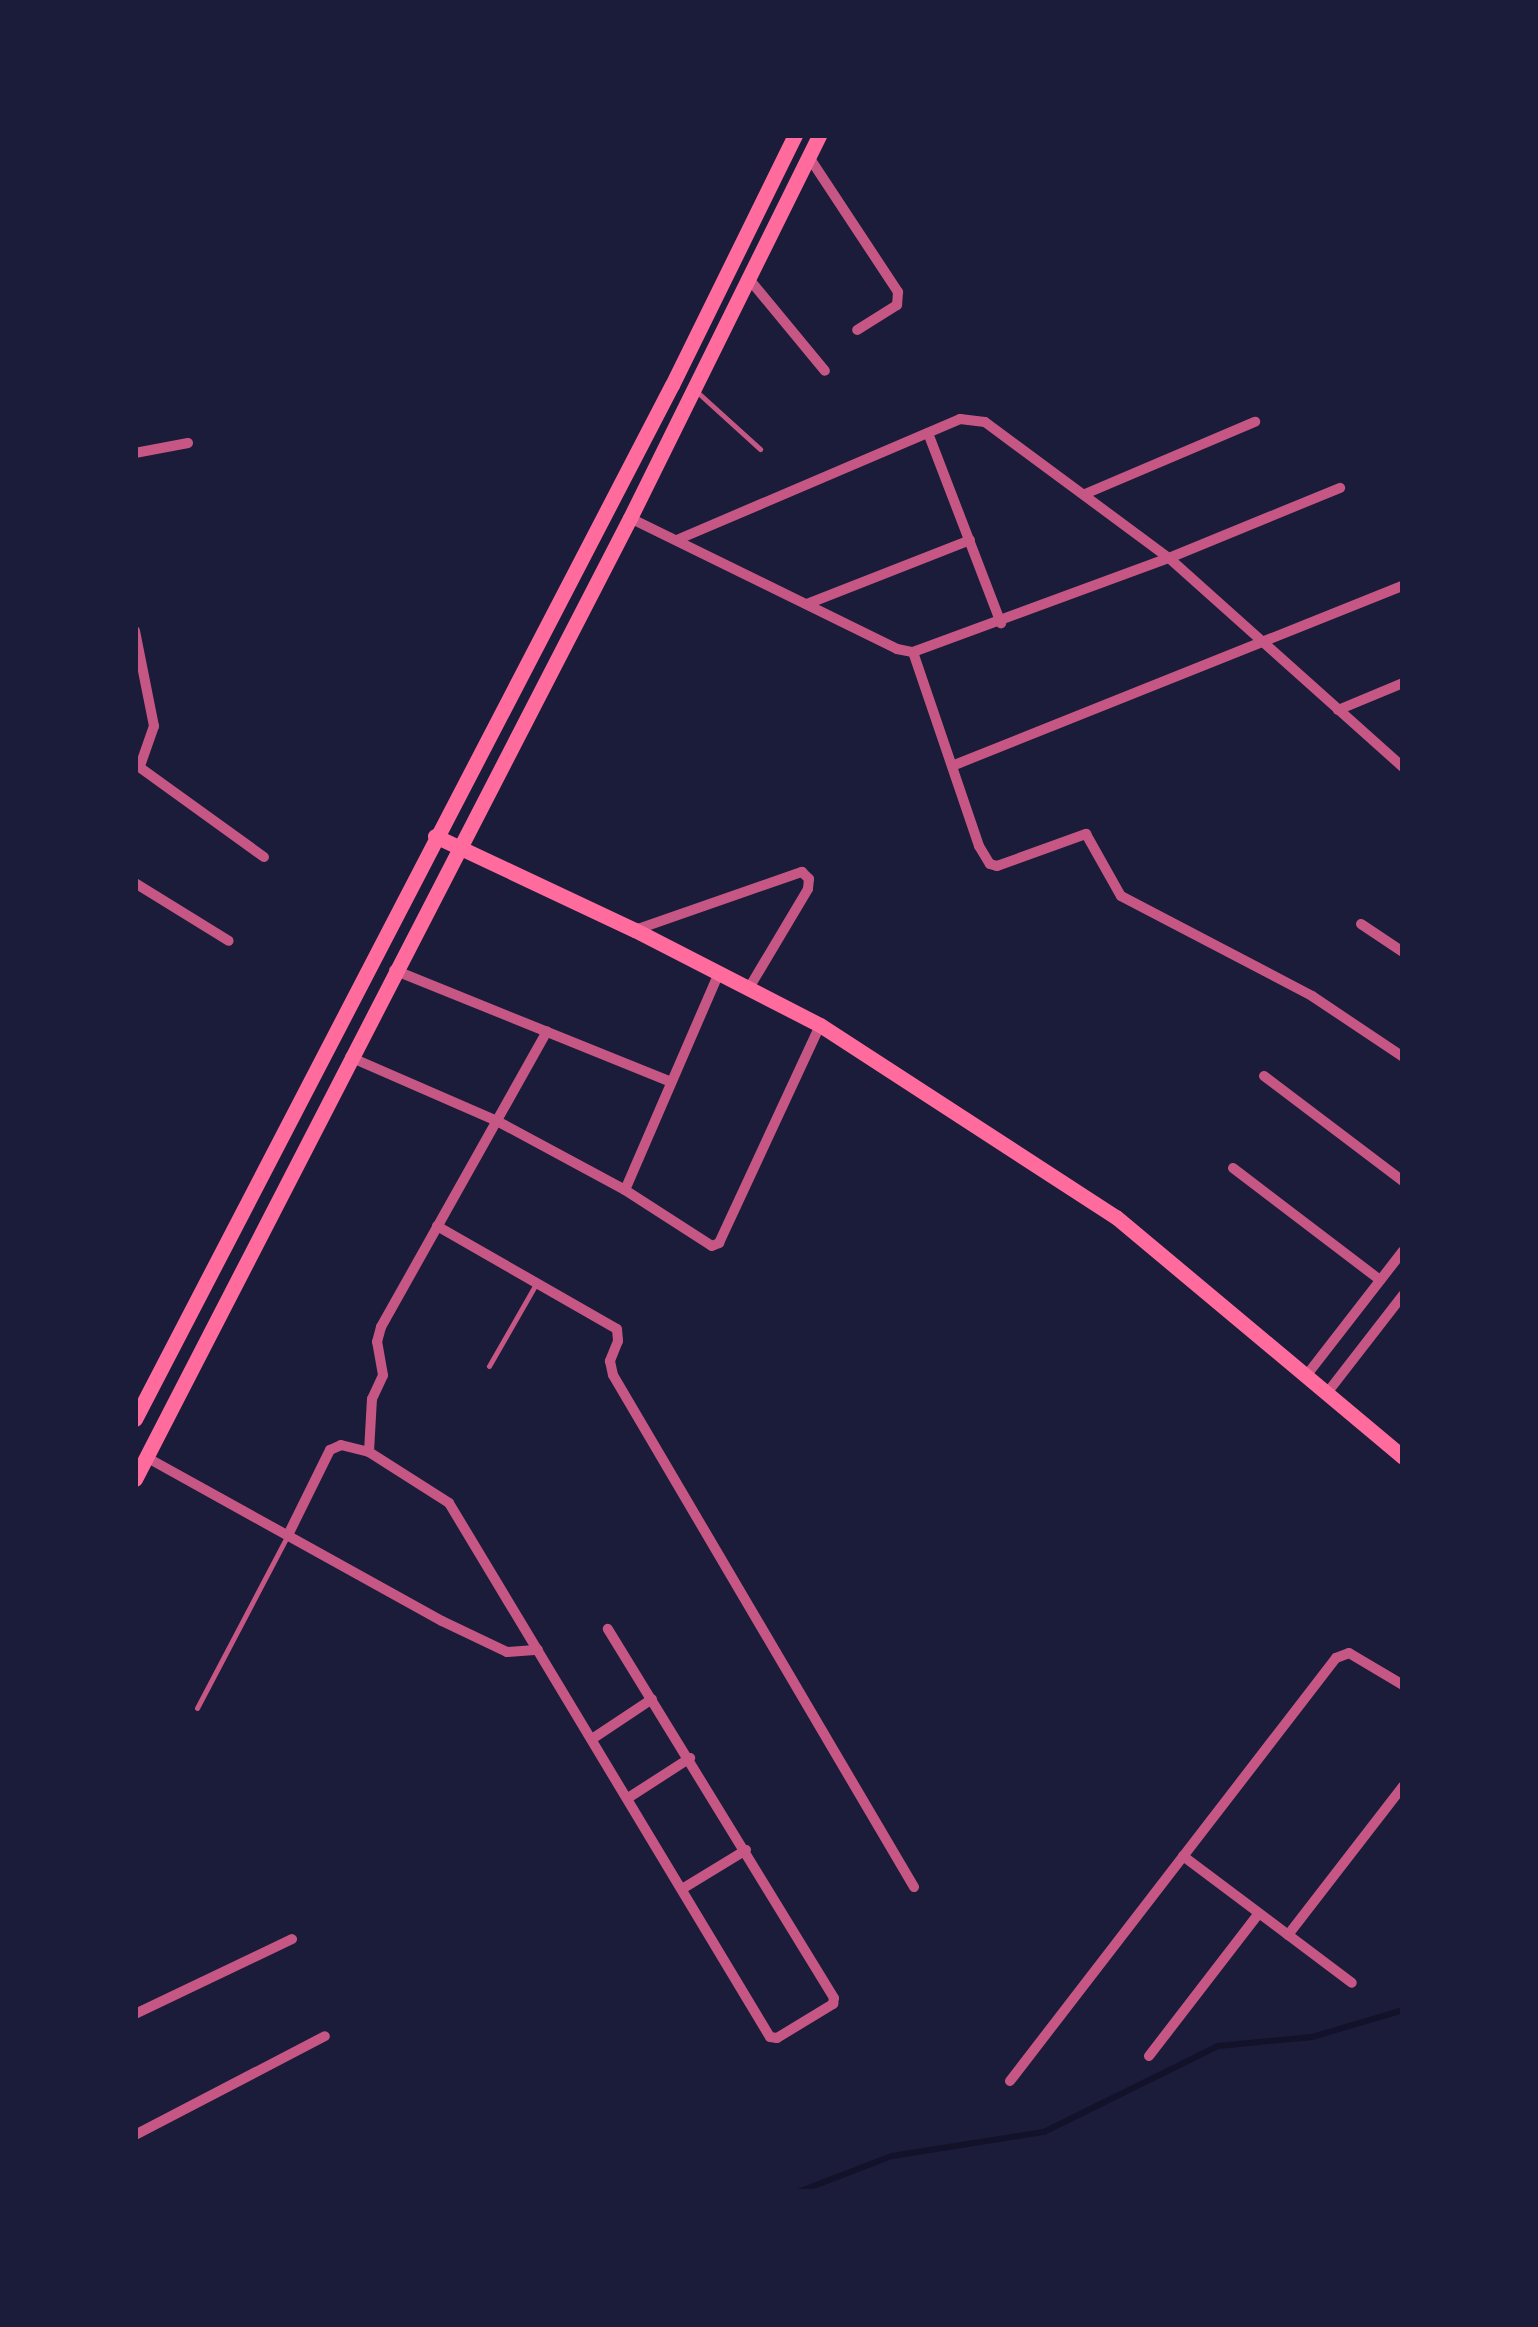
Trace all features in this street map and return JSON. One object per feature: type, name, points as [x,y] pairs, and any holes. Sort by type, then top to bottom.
[{"type":"main road","points":[[135,1419],[434,836],[672,385],[795,135]]},
{"type":"main road","points":[[135,1479],[630,518],[819,135]]},
{"type":"main road","points":[[434,836],[635,930],[820,1025],[1116,1217],[1392,1448]]},
{"type":"street","points":[[809,157],[898,292],[896,305],[857,330]]},
{"type":"street","points":[[749,279],[825,370]]},
{"type":"street","points":[[679,538],[960,420],[985,422],[1169,558],[1403,767]]},
{"type":"street","points":[[1085,494],[1255,422]]},
{"type":"street","points":[[928,433],[1001,622]]},
{"type":"street","points":[[135,453],[188,443]]},
{"type":"street","points":[[630,518],[679,538],[897,649],[913,652],[1169,558],[1340,488]]},
{"type":"street","points":[[807,604],[970,540]]},
{"type":"street","points":[[952,766],[1403,586]]},
{"type":"street","points":[[135,632],[154,726],[138,765],[208,820],[264,857]]},
{"type":"street","points":[[913,652],[990,864],[997,866],[1086,834],[1121,896],[1325,1003],[1403,1057]]},
{"type":"street","points":[[1338,710],[1403,683]]},
{"type":"street","points":[[635,930],[802,872],[809,880],[808,889],[749,988]]},
{"type":"street","points":[[135,883],[229,941]]},
{"type":"street","points":[[1362,924],[1403,952]]},
{"type":"street","points":[[394,970],[671,1082]]},
{"type":"street","points":[[625,1190],[719,973]]},
{"type":"street","points":[[350,1057],[498,1120],[625,1190],[705,1245],[719,1243],[820,1025]]},
{"type":"street","points":[[369,1452],[372,1399],[382,1376],[378,1334],[547,1031]]},
{"type":"street","points":[[1264,1076],[1403,1181]]},
{"type":"street","points":[[1233,1168],[1380,1280]]},
{"type":"street","points":[[437,1226],[617,1329],[618,1342],[610,1360],[613,1375],[914,1887]]},
{"type":"street","points":[[1306,1376],[1403,1250]]},
{"type":"street","points":[[1327,1393],[1403,1295]]},
{"type":"street","points":[[288,1536],[330,1450],[341,1444],[369,1452],[449,1503],[770,2037],[777,2038],[833,2004],[834,1998],[608,1629]]},
{"type":"street","points":[[146,1458],[377,1588],[508,1652],[538,1650]]},
{"type":"street","points":[[1010,2081],[1336,1658],[1349,1654],[1403,1685]]},
{"type":"street","points":[[592,1739],[652,1698]]},
{"type":"street","points":[[628,1798],[690,1758]]},
{"type":"street","points":[[1288,1935],[1403,1786]]},
{"type":"street","points":[[682,1889],[746,1850]]},
{"type":"street","points":[[1183,1856],[1352,1983]]},
{"type":"street","points":[[1149,2056],[1259,1914]]},
{"type":"street","points":[[135,2014],[292,1939]]},
{"type":"street","points":[[137,2131],[325,2036]]},
{"type":"lane","points":[[694,389],[760,448]]},
{"type":"lane","points":[[489,1366],[538,1281]]},
{"type":"lane","points":[[197,1708],[288,1536]]},
{"type":"waterway","points":[[798,2192],[892,2156],[1044,2132],[1218,2046],[1312,2037],[1403,2010]]}]
